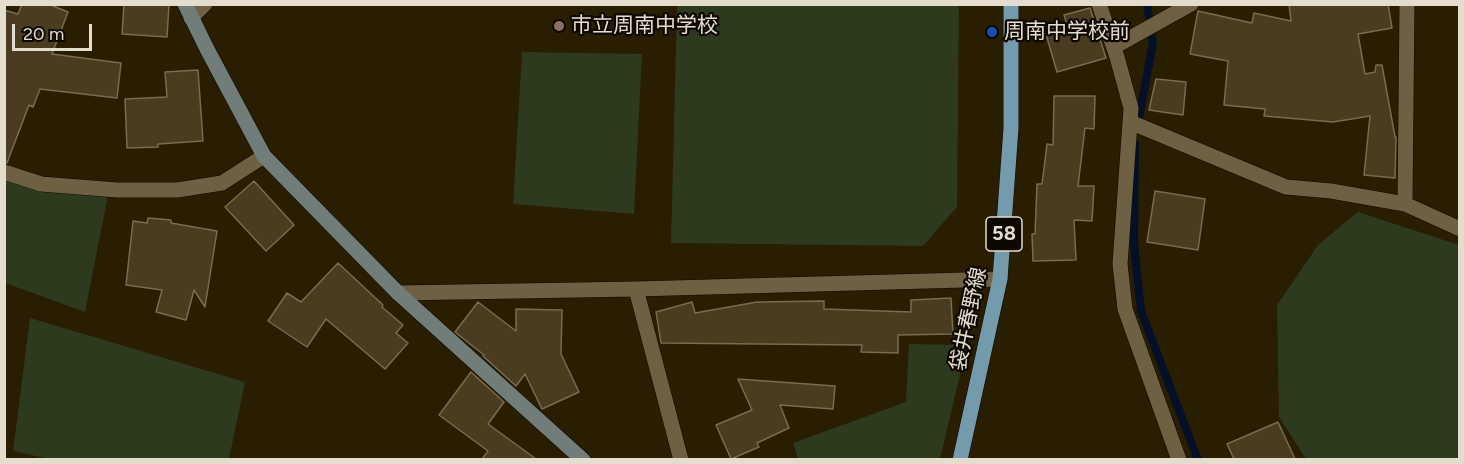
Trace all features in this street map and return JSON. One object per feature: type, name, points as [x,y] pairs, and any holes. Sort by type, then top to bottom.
[{"type":"main road","name":"袋井春野線","points":[[960,459],[1000,279],[1011,128],[1011,4]]},
{"type":"street","points":[[205,4],[188,11],[264,156],[398,293],[583,459]]},
{"type":"street","points":[[1099,4],[1131,108],[1120,264],[1125,309],[1179,459]]},
{"type":"street","points":[[1114,48],[1191,4]]},
{"type":"street","points":[[1405,204],[1407,4]]},
{"type":"street","points":[[1130,122],[1286,187],[1331,191],[1405,204],[1460,229]]},
{"type":"street","points":[[4,172],[41,184],[117,190],[177,190],[222,183],[264,156]]},
{"type":"street","points":[[398,293],[1000,279]]},
{"type":"street","points":[[636,289],[681,459]]},
{"type":"green space","points":[[677,5],[959,5],[957,207],[923,246],[671,243]]},
{"type":"green space","points":[[522,52],[642,54],[634,214],[513,204]]},
{"type":"green space","points":[[4,171],[109,190],[85,312],[5,283]]},
{"type":"green space","points":[[1358,212],[1459,245],[1459,459],[1306,459],[1279,417],[1277,305],[1318,245]]},
{"type":"green space","points":[[30,318],[245,382],[229,459],[53,460],[13,451]]},
{"type":"green space","points":[[909,344],[967,345],[940,459],[798,459],[793,443],[906,402]]},
{"type":"building","points":[[22,4],[48,4],[68,12],[52,54],[121,63],[117,98],[40,89],[33,107],[29,105],[7,163],[4,163],[4,10],[18,14]]},
{"type":"building","points":[[124,4],[169,4],[167,37],[122,34]]},
{"type":"building","points":[[1289,4],[1388,4],[1392,28],[1358,34],[1365,74],[1375,72],[1376,65],[1382,65],[1396,137],[1395,178],[1364,175],[1370,116],[1333,122],[1264,116],[1265,109],[1224,105],[1228,61],[1190,54],[1198,11],[1252,23],[1254,13],[1291,21]]},
{"type":"building","points":[[1090,8],[1106,58],[1057,72],[1045,31],[1067,25],[1064,15]]},
{"type":"building","points":[[198,70],[203,141],[158,144],[158,147],[127,148],[125,99],[167,97],[165,72]]},
{"type":"building","points":[[1156,79],[1186,82],[1183,115],[1149,110]]},
{"type":"building","points":[[1054,96],[1095,96],[1094,129],[1085,128],[1078,186],[1094,186],[1092,221],[1074,220],[1076,260],[1033,261],[1032,234],[1035,234],[1037,184],[1042,184],[1047,144],[1053,145]]},
{"type":"building","points":[[254,181],[294,225],[266,251],[225,207]]},
{"type":"building","points":[[1155,191],[1205,199],[1198,250],[1147,242]]},
{"type":"building","points":[[148,218],[171,220],[171,223],[217,231],[205,307],[194,290],[186,320],[156,312],[162,290],[126,285],[133,221],[147,223]]},
{"type":"building","points":[[338,263],[403,325],[396,333],[408,343],[385,369],[326,319],[307,347],[268,321],[287,293],[301,302]]},
{"type":"building","points":[[951,298],[953,334],[898,335],[898,353],[861,352],[862,345],[661,343],[656,312],[692,302],[695,313],[757,302],[824,301],[824,309],[911,312],[911,300]]},
{"type":"building","points":[[478,302],[516,331],[516,309],[562,310],[561,354],[579,392],[542,409],[525,374],[516,386],[484,355],[455,332]]},
{"type":"building","points":[[471,372],[504,402],[488,424],[536,459],[482,459],[488,451],[439,415]]},
{"type":"building","points":[[738,379],[835,386],[833,409],[780,405],[789,428],[757,443],[759,447],[731,459],[716,425],[752,410]]},
{"type":"building","points":[[1278,422],[1295,459],[1234,459],[1227,444]]},
{"type":"waterway","points":[[1137,128],[1153,43],[1147,4]]},
{"type":"waterway","points":[[1135,144],[1134,243],[1141,311],[1198,460]]},
{"type":"place","name":"市立周南中学校","points":[[559,26]]},
{"type":"place","name":"周南中学校前","points":[[992,32]]}]
